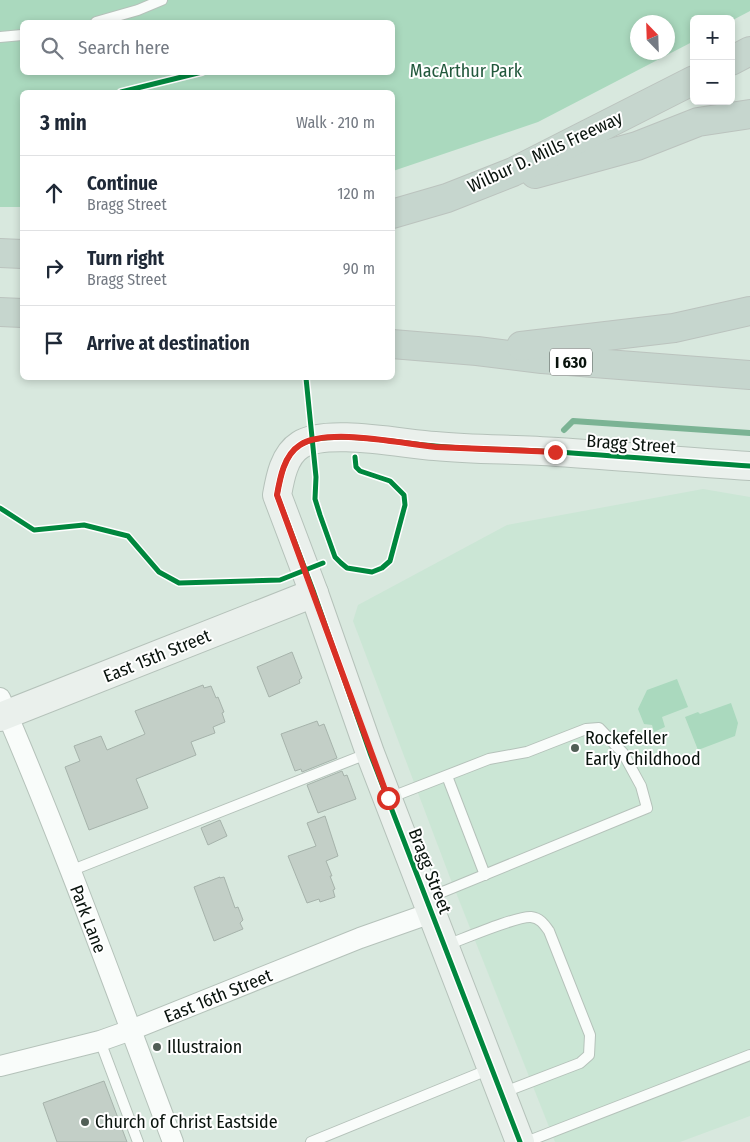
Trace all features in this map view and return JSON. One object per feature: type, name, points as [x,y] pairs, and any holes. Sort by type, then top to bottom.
[{"type":"highway","points":[[733,60],[750,51]]},
{"type":"highway","name":"Wilbur D. Mills Freeway","points":[[395,213],[447,198],[513,172],[690,82]]},
{"type":"highway","points":[[447,198],[637,146],[698,122],[750,114]]},
{"type":"highway","points":[[0,253],[20,254]]},
{"type":"highway","points":[[478,351],[674,328],[750,311]]},
{"type":"highway","points":[[0,312],[20,313]]},
{"type":"highway","name":"I 630","points":[[395,344],[478,351],[542,359],[750,376]]},
{"type":"street","name":"Bragg Street","points":[[520,1142],[370,753],[314,593],[277,495],[287,458],[300,445],[317,438],[346,437],[436,446],[555,452],[750,466]]},
{"type":"street","name":"East 15th Street","points":[[3,710],[314,593]]},
{"type":"street","name":"Park Lane","points":[[3,710],[18,736],[173,1142]]},
{"type":"street","name":"East 16th Street","points":[[0,1066],[100,1041],[131,1030],[360,938],[428,905]]},
{"type":"lane","points":[[103,20],[138,10],[162,0]]},
{"type":"lane","points":[[0,37],[20,35]]},
{"type":"lane","points":[[388,798],[489,759],[528,752],[586,729],[599,728],[623,753],[641,786],[647,808],[484,875],[428,905]]},
{"type":"lane","points":[[70,872],[370,753]]},
{"type":"lane","points":[[447,776],[484,875]]},
{"type":"lane","points":[[444,946],[516,920],[530,917],[542,921],[549,931],[590,1035],[589,1055],[580,1063],[501,1094]]},
{"type":"lane","points":[[100,1041],[138,1142]]},
{"type":"lane","points":[[526,1142],[750,1055]]},
{"type":"lane","points":[[311,1142],[492,1068]]},
{"type":"shaded area","name":"Rockefeller Early Childhood","points":[[703,489],[750,497],[750,1116],[680,1142],[555,1142],[449,875],[353,621],[358,605],[507,525]]},
{"type":"green space","name":"MacArthur Park","points":[[0,0],[750,0],[750,11],[735,19],[735,15],[690,15],[690,43],[675,51],[675,15],[630,15],[630,60],[657,60],[538,122],[395,170],[395,90],[20,90],[20,207],[0,207]]},
{"type":"green space","points":[[677,679],[688,707],[662,717],[665,727],[654,732],[652,725],[644,724],[638,709],[647,690]]},
{"type":"green space","points":[[731,703],[738,723],[735,736],[698,750],[685,717]]},
{"type":"building","points":[[292,652],[302,678],[299,680],[300,683],[269,697],[257,667]]},
{"type":"building","points":[[203,685],[204,688],[211,686],[216,698],[218,697],[224,712],[222,713],[225,722],[213,727],[215,733],[191,742],[196,755],[136,779],[148,808],[89,830],[65,767],[80,761],[74,746],[101,736],[107,750],[143,735],[145,734],[135,711]]},
{"type":"building","points":[[317,721],[319,726],[324,724],[337,758],[302,772],[301,769],[295,771],[281,734]]},
{"type":"building","points":[[342,771],[344,776],[347,775],[356,799],[318,813],[307,785]]},
{"type":"building","points":[[325,816],[338,856],[326,861],[332,876],[330,876],[335,889],[333,890],[335,897],[320,902],[319,899],[307,903],[288,856],[316,846],[307,823]]},
{"type":"building","points":[[220,820],[227,836],[208,845],[201,828]]},
{"type":"building","points":[[224,877],[235,908],[238,907],[243,920],[240,923],[243,929],[214,941],[194,887]]},
{"type":"building","name":"Church of Christ Eastside","points":[[104,1081],[127,1142],[57,1142],[43,1103]]},
{"type":"waterway","points":[[564,430],[573,421],[750,433]]},
{"type":"cycle path","points":[[129,90],[190,75]]},
{"type":"cycle path","points":[[306,380],[316,477],[315,499],[320,515],[335,557],[347,568],[372,572],[382,568],[390,561],[405,505],[404,495],[390,481],[360,471],[356,467],[355,457]]},
{"type":"cycle path","points":[[520,1142],[370,753],[314,593],[277,495],[286,461],[295,449],[312,440],[346,437],[421,445],[557,452],[750,466]]},
{"type":"cycle path","points":[[0,508],[34,530],[84,525],[128,536],[159,572],[179,583],[280,580],[323,563]]},
{"type":"place","name":"Rockefeller Early Childhood","points":[[575,748]]},
{"type":"place","name":"Illustraion","points":[[157,1047]]},
{"type":"place","name":"Church of Christ Eastside","points":[[85,1122]]},
{"type":"route","points":[[388,798],[277,495],[287,458],[300,445],[317,438],[346,437],[436,446],[555,452]]}]
